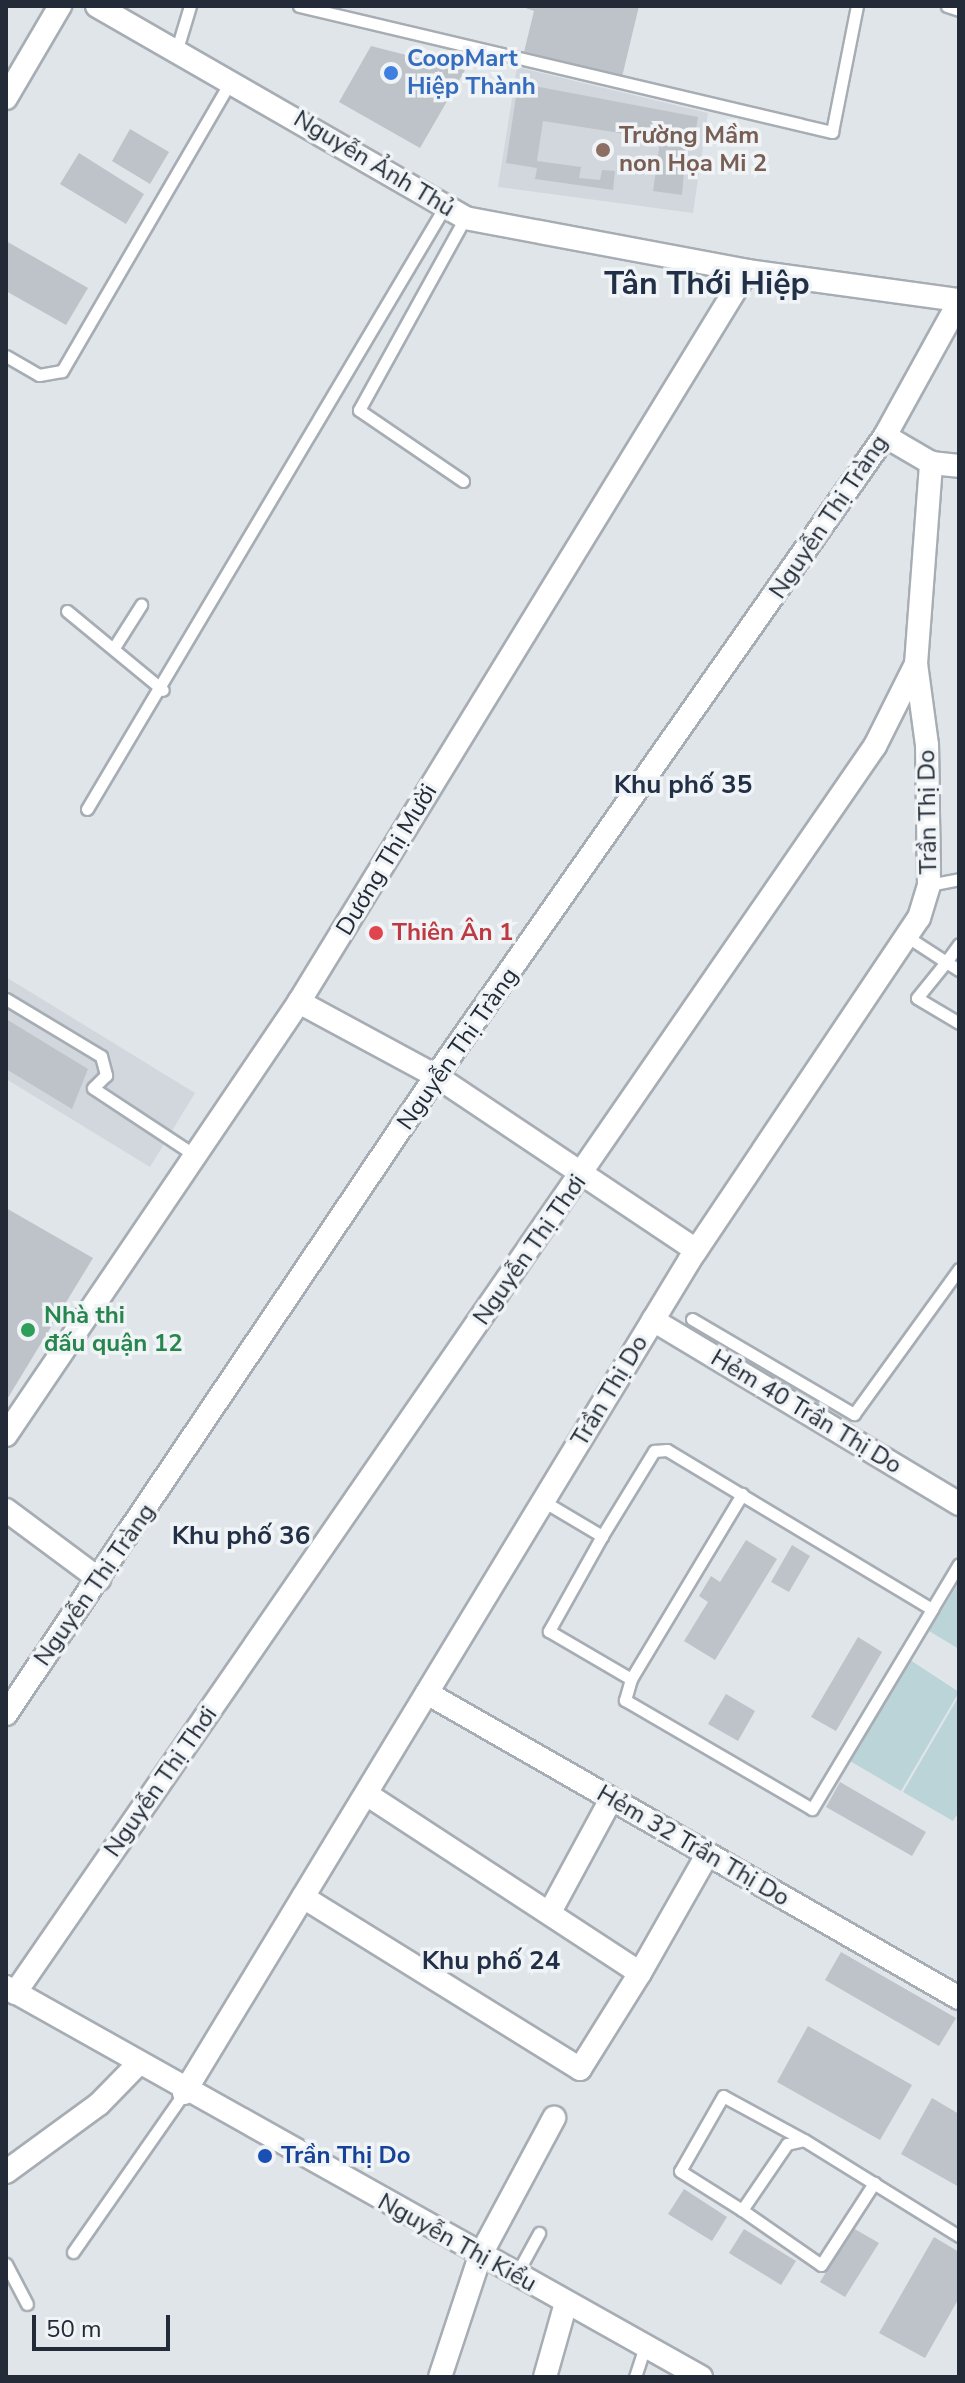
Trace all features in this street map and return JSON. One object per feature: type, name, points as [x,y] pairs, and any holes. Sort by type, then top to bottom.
[{"type":"street","points":[[6,98],[60,6]]},
{"type":"street","name":"Nguyễn Ảnh Thủ","points":[[97,6],[232,78],[465,218],[747,271],[959,301]]},
{"type":"street","name":"Dương Thị Mười","points":[[6,1435],[193,1154],[299,1002],[747,271]]},
{"type":"street","name":"Nguyễn Thị Tràng","points":[[6,1714],[436,1076],[885,436],[959,301]]},
{"type":"street","points":[[885,436],[931,463],[959,466]]},
{"type":"street","name":"Nguyễn Thị Thơi","points":[[10,1990],[825,824],[916,664],[931,463]]},
{"type":"street","name":"Trần Thị Do","points":[[184,2093],[696,1250],[905,936],[929,885],[927,745],[916,664]]},
{"type":"street","points":[[299,1002],[436,1076],[696,1250]]},
{"type":"street","name":"Hẻm 40 Trần Thị Do","points":[[653,1320],[959,1504]]},
{"type":"street","points":[[6,1510],[99,1579]]},
{"type":"street","name":"Hẻm 32 Trần Thị Do","points":[[427,1693],[959,1998]]},
{"type":"street","points":[[366,1794],[640,1973]]},
{"type":"street","points":[[550,1912],[611,1799]]},
{"type":"street","points":[[303,1897],[580,2069],[640,1973],[707,1855]]},
{"type":"street","name":"Nguyễn Thị Kiểu","points":[[10,1990],[184,2093],[701,2377]]},
{"type":"street","points":[[6,2172],[99,2104],[137,2065]]},
{"type":"street","points":[[440,2377],[480,2256],[554,2118]]},
{"type":"street","points":[[545,2377],[566,2303]]},
{"type":"lane","points":[[177,49],[190,6]]},
{"type":"lane","points":[[299,6],[832,132],[857,6]]},
{"type":"lane","points":[[947,6],[959,10]]},
{"type":"lane","points":[[6,356],[39,375],[62,371],[232,78]]},
{"type":"lane","points":[[87,809],[163,690],[444,208]]},
{"type":"lane","points":[[463,481],[359,410],[465,218]]},
{"type":"lane","points":[[115,646],[141,605]]},
{"type":"lane","points":[[67,611],[115,646],[163,690]]},
{"type":"lane","points":[[929,885],[959,879]]},
{"type":"lane","points":[[905,936],[959,970]]},
{"type":"lane","points":[[959,944],[917,998],[959,1023]]},
{"type":"lane","points":[[6,999],[101,1056],[106,1075],[93,1088],[193,1154]]},
{"type":"lane","points":[[692,1319],[854,1414],[959,1269]]},
{"type":"lane","points":[[631,1679],[549,1631],[654,1451],[667,1450],[932,1609]]},
{"type":"lane","points":[[742,1494],[631,1679],[625,1700],[812,1809],[959,1564]]},
{"type":"lane","points":[[543,1501],[602,1536]]},
{"type":"lane","points":[[73,2252],[184,2093]]},
{"type":"lane","points":[[874,2183],[821,2265],[680,2171],[723,2096],[804,2140],[874,2183],[959,2236]]},
{"type":"lane","points":[[742,2210],[787,2144],[804,2140]]},
{"type":"lane","points":[[515,2275],[539,2233]]},
{"type":"lane","points":[[6,2264],[27,2304]]},
{"type":"lane","points":[[635,2377],[645,2346]]},
{"type":"shaded area","name":"Trường Mầm non Họa Mi 2","points":[[517,67],[708,113],[693,213],[498,187]]},
{"type":"shaded area","points":[[6,977],[195,1093],[150,1167],[6,1079]]},
{"type":"shaded area","points":[[959,1582],[959,1649],[929,1631]]},
{"type":"shaded area","points":[[910,1660],[959,1692],[901,1791],[850,1761]]},
{"type":"shaded area","points":[[959,1696],[959,1812],[953,1821],[903,1792]]},
{"type":"building","points":[[520,6],[639,6],[622,77],[524,52],[534,11]]},
{"type":"building","points":[[371,46],[465,70],[420,148],[339,102]]},
{"type":"building","points":[[518,83],[698,117],[693,147],[686,146],[682,195],[653,191],[660,142],[614,132],[543,121],[537,161],[581,167],[579,178],[600,180],[602,170],[615,171],[613,190],[535,179],[537,168],[506,163]]},
{"type":"building","points":[[130,129],[169,152],[150,184],[112,161]]},
{"type":"building","points":[[79,153],[144,194],[126,224],[60,184]]},
{"type":"building","points":[[6,241],[88,288],[66,325],[6,291]]},
{"type":"building","points":[[6,1019],[88,1069],[72,1109],[6,1069]]},
{"type":"building","name":"Nhà thi đấu quận 12","points":[[6,1208],[93,1258],[6,1401]]},
{"type":"building","points":[[746,1540],[777,1559],[715,1660],[684,1641],[708,1602],[699,1596],[711,1576],[720,1582]]},
{"type":"building","points":[[792,1545],[810,1556],[789,1592],[771,1582]]},
{"type":"building","points":[[858,1637],[882,1652],[836,1731],[811,1717]]},
{"type":"building","points":[[726,1694],[755,1711],[738,1741],[708,1724]]},
{"type":"building","points":[[840,1782],[926,1832],[912,1856],[826,1807]]},
{"type":"building","points":[[841,1952],[956,2018],[939,2046],[825,1980]]},
{"type":"building","points":[[808,2026],[912,2085],[880,2140],[777,2082]]},
{"type":"building","points":[[932,2098],[959,2114],[959,2187],[901,2154]]},
{"type":"building","points":[[684,2189],[727,2217],[712,2241],[668,2214]]},
{"type":"building","points":[[853,2228],[879,2243],[845,2297],[820,2282]]},
{"type":"building","points":[[744,2229],[796,2261],[781,2285],[729,2253]]},
{"type":"building","points":[[934,2237],[959,2252],[959,2298],[925,2358],[879,2333]]},
{"type":"place","name":"CoopMart Hiệp Thành","points":[[391,73]]},
{"type":"place","name":"Trường Mầm non Họa Mi 2","points":[[603,150]]},
{"type":"place","name":"Thiên Ân 1","points":[[376,933]]},
{"type":"place","name":"Nhà thi đấu quận 12","points":[[28,1330]]},
{"type":"place","name":"Trần Thị Do","points":[[265,2156]]},
{"type":"district","name":"Tân Thới Hiệp","points":[[707,284]]},
{"type":"district","name":"Khu phố 35","points":[[683,785]]},
{"type":"district","name":"Khu phố 36","points":[[241,1536]]},
{"type":"district","name":"Khu phố 24","points":[[491,1961]]}]
